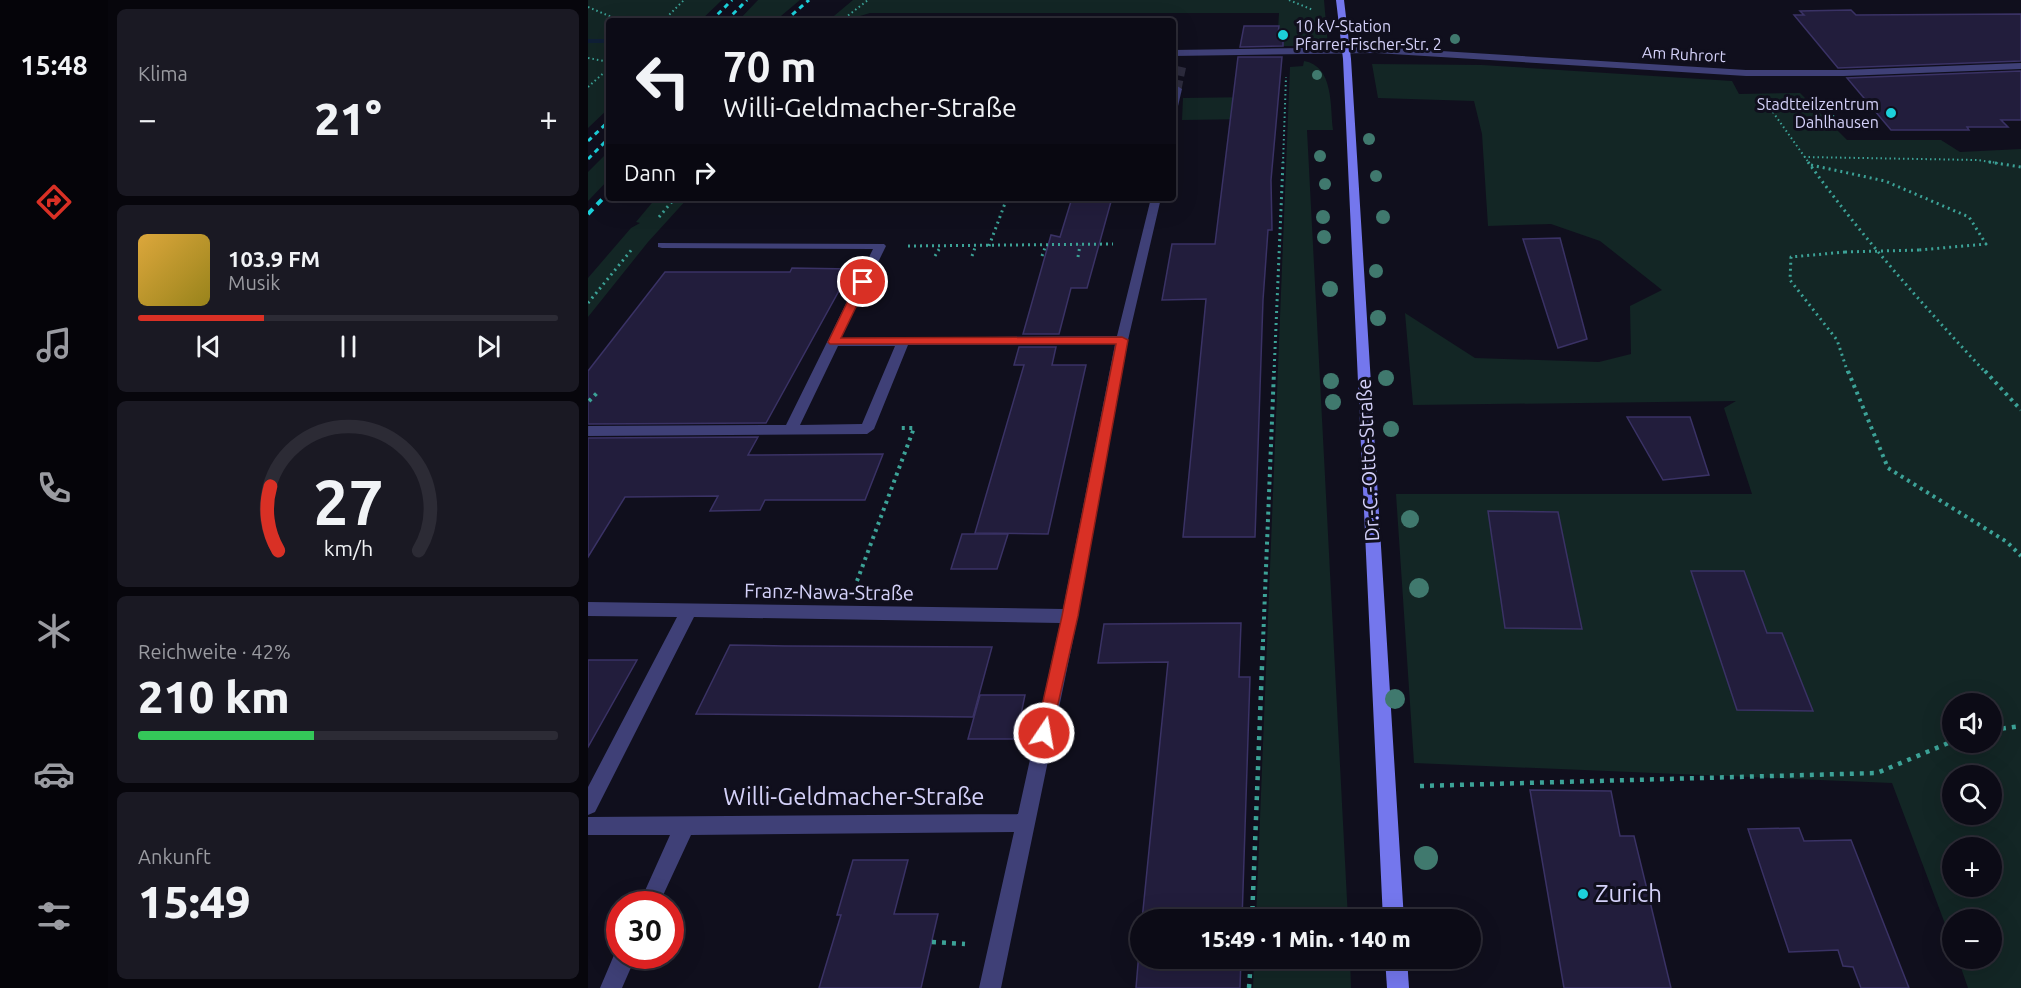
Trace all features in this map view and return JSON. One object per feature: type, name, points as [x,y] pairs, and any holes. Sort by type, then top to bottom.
[{"type":"street","name":"Dr.-C.-Otto-Straße","points":[[1340,0],[1346,51],[1393,909]]},
{"type":"street","name":"Am Ruhrort","points":[[1176,53],[1376,50],[1746,73],[2021,66]]},
{"type":"street","points":[[1182,65],[1184,53]]},
{"type":"street","points":[[1176,93],[1177,89]]},
{"type":"street","points":[[990,988],[1070,616],[1122,340],[1147,244],[1155,201]]},
{"type":"street","points":[[662,245],[880,246],[791,429]]},
{"type":"street","points":[[834,342],[1122,340]]},
{"type":"street","points":[[588,431],[867,429],[903,342]]},
{"type":"street","name":"Franz-Nawa-Straße","points":[[588,609],[1070,616]]},
{"type":"street","points":[[588,806],[689,611]]},
{"type":"street","name":"Willi-Geldmacher-Straße","points":[[588,826],[1024,823]]},
{"type":"street","points":[[655,891],[685,825]]},
{"type":"street","points":[[611,988],[620,969]]},
{"type":"street","points":[[1397,969],[1398,988]]},
{"type":"path","points":[[666,18],[684,0]]},
{"type":"path","points":[[845,18],[868,0]]},
{"type":"path","points":[[1289,0],[1316,11]]},
{"type":"path","points":[[588,7],[614,18]]},
{"type":"path","points":[[1252,909],[1287,52]]},
{"type":"path","points":[[588,58],[606,61]]},
{"type":"path","points":[[588,87],[606,71]]},
{"type":"path","points":[[1746,73],[1844,212],[1909,288],[2021,410]]},
{"type":"path","points":[[1798,73],[1842,126],[1869,128]]},
{"type":"path","points":[[1804,157],[1977,160],[2021,167]]},
{"type":"path","points":[[1810,165],[1885,181],[1969,217],[1986,244],[1791,257],[1790,280],[1837,339],[1854,390],[1888,468],[2007,542],[2021,556]]},
{"type":"path","points":[[989,246],[1006,201]]},
{"type":"path","points":[[880,246],[1147,244]]},
{"type":"path","points":[[972,256],[976,245]]},
{"type":"path","points":[[1042,256],[1046,245]]},
{"type":"path","points":[[1078,257],[1080,245]]},
{"type":"path","points":[[935,256],[941,246]]},
{"type":"path","points":[[588,402],[597,393]]},
{"type":"path","points":[[846,613],[915,428],[867,429]]},
{"type":"path","points":[[2002,729],[2021,726]]},
{"type":"path","points":[[1431,785],[1877,773],[1942,746]]},
{"type":"path","points":[[1250,988],[1251,969]]},
{"type":"green space","points":[[588,0],[722,0],[703,18],[606,18],[606,111],[588,128]]},
{"type":"green space","points":[[758,0],[800,0],[779,18],[741,18]]},
{"type":"green space","points":[[853,0],[1324,0],[1328,46],[1277,46],[1279,13],[870,13],[858,18],[832,18]]},
{"type":"green space","points":[[1304,61],[1314,64],[1326,79],[1333,130],[1307,130],[1347,909],[1256,909],[1290,67],[1303,66]]},
{"type":"green space","points":[[1372,64],[1482,65],[1732,81],[1739,94],[1800,93],[1847,140],[1941,140],[1960,152],[2021,149],[2021,988],[1968,988],[1961,969],[2002,969],[2002,909],[1942,909],[1942,916],[1892,783],[1414,763],[1396,494],[1752,494],[1724,408],[1736,401],[1413,405],[1405,313],[1475,358],[1599,362],[1631,354],[1630,306],[1662,290],[1600,241],[1551,224],[1488,226],[1482,134],[1474,101],[1378,98]]},
{"type":"green space","points":[[1254,97],[1253,119],[1182,120],[1183,98]]},
{"type":"green space","points":[[606,154],[606,182],[588,201],[588,172]]},
{"type":"green space","points":[[654,201],[685,201],[648,242],[588,317],[588,278],[631,228],[640,223],[636,222]]},
{"type":"green space","points":[[1254,969],[1350,969],[1351,988],[1253,988]]},
{"type":"building","points":[[1851,10],[1856,15],[2021,14],[2021,61],[1838,68],[1794,15],[1804,15],[1800,11]]},
{"type":"building","points":[[1244,26],[1279,26],[1278,33],[1283,33],[1283,46],[1240,47]]},
{"type":"building","points":[[1238,57],[1282,57],[1271,180],[1272,230],[1268,230],[1263,300],[1255,537],[1183,537],[1206,299],[1162,300],[1172,244],[1215,244]]},
{"type":"building","points":[[2021,71],[2021,120],[2001,120],[2008,127],[1967,127],[1969,130],[1891,130],[1847,78]]},
{"type":"building","points":[[1071,201],[1111,201],[1087,288],[1071,288],[1059,334],[1023,334],[1051,235],[1060,237]]},
{"type":"building","points":[[1560,238],[1587,339],[1558,348],[1523,239]]},
{"type":"building","points":[[792,268],[851,269],[766,423],[588,424],[588,371],[665,272],[790,272]]},
{"type":"building","points":[[1019,347],[1056,347],[1052,365],[1086,365],[1048,534],[975,533],[1024,365],[1014,365]]},
{"type":"building","points":[[1627,417],[1690,417],[1709,475],[1663,480]]},
{"type":"building","points":[[758,437],[748,455],[883,454],[865,500],[765,500],[760,510],[710,511],[718,496],[625,497],[588,557],[588,438]]},
{"type":"building","points":[[1488,511],[1558,512],[1582,629],[1505,628]]},
{"type":"building","points":[[962,534],[1008,534],[997,569],[951,569]]},
{"type":"building","points":[[1691,571],[1744,571],[1767,633],[1782,633],[1813,711],[1737,710]]},
{"type":"building","points":[[1241,623],[1239,677],[1250,677],[1242,909],[1143,909],[1168,662],[1098,663],[1104,624]]},
{"type":"building","points":[[730,645],[992,647],[973,717],[696,714]]},
{"type":"building","points":[[588,660],[637,660],[588,747]]},
{"type":"building","points":[[980,695],[1025,695],[1016,739],[968,739]]},
{"type":"building","points":[[1530,790],[1611,791],[1620,836],[1634,836],[1671,988],[1564,988]]},
{"type":"building","points":[[1799,828],[1804,841],[1851,840],[1909,988],[1861,988],[1853,967],[1843,966],[1838,950],[1789,952],[1748,829]]},
{"type":"building","points":[[853,860],[908,860],[894,914],[938,914],[921,988],[819,988],[841,915],[837,915]]},
{"type":"building","points":[[1138,969],[1241,969],[1240,988],[1136,988]]},
{"type":"waterway","points":[[588,41],[603,41]]},
{"type":"tunnel","points":[[1177,89],[1182,65]]},
{"type":"railway","points":[[714,18],[732,0]]},
{"type":"railway","points":[[729,18],[747,0]]},
{"type":"railway","points":[[788,18],[809,0]]},
{"type":"railway","points":[[588,141],[606,124]]},
{"type":"railway","points":[[588,159],[606,141]]},
{"type":"railway","points":[[588,214],[606,195]]},
{"type":"place","name":"10 kV-Station Pfarrer-Fischer-Str. 2","points":[[1283,35]]},
{"type":"place","name":"Stadtteilzentrum Dahlhausen","points":[[1891,113]]},
{"type":"place","name":"Zurich","points":[[1583,894]]},
{"type":"route","points":[[863,282],[834,342],[1122,340],[1070,616],[1044,733]]}]
